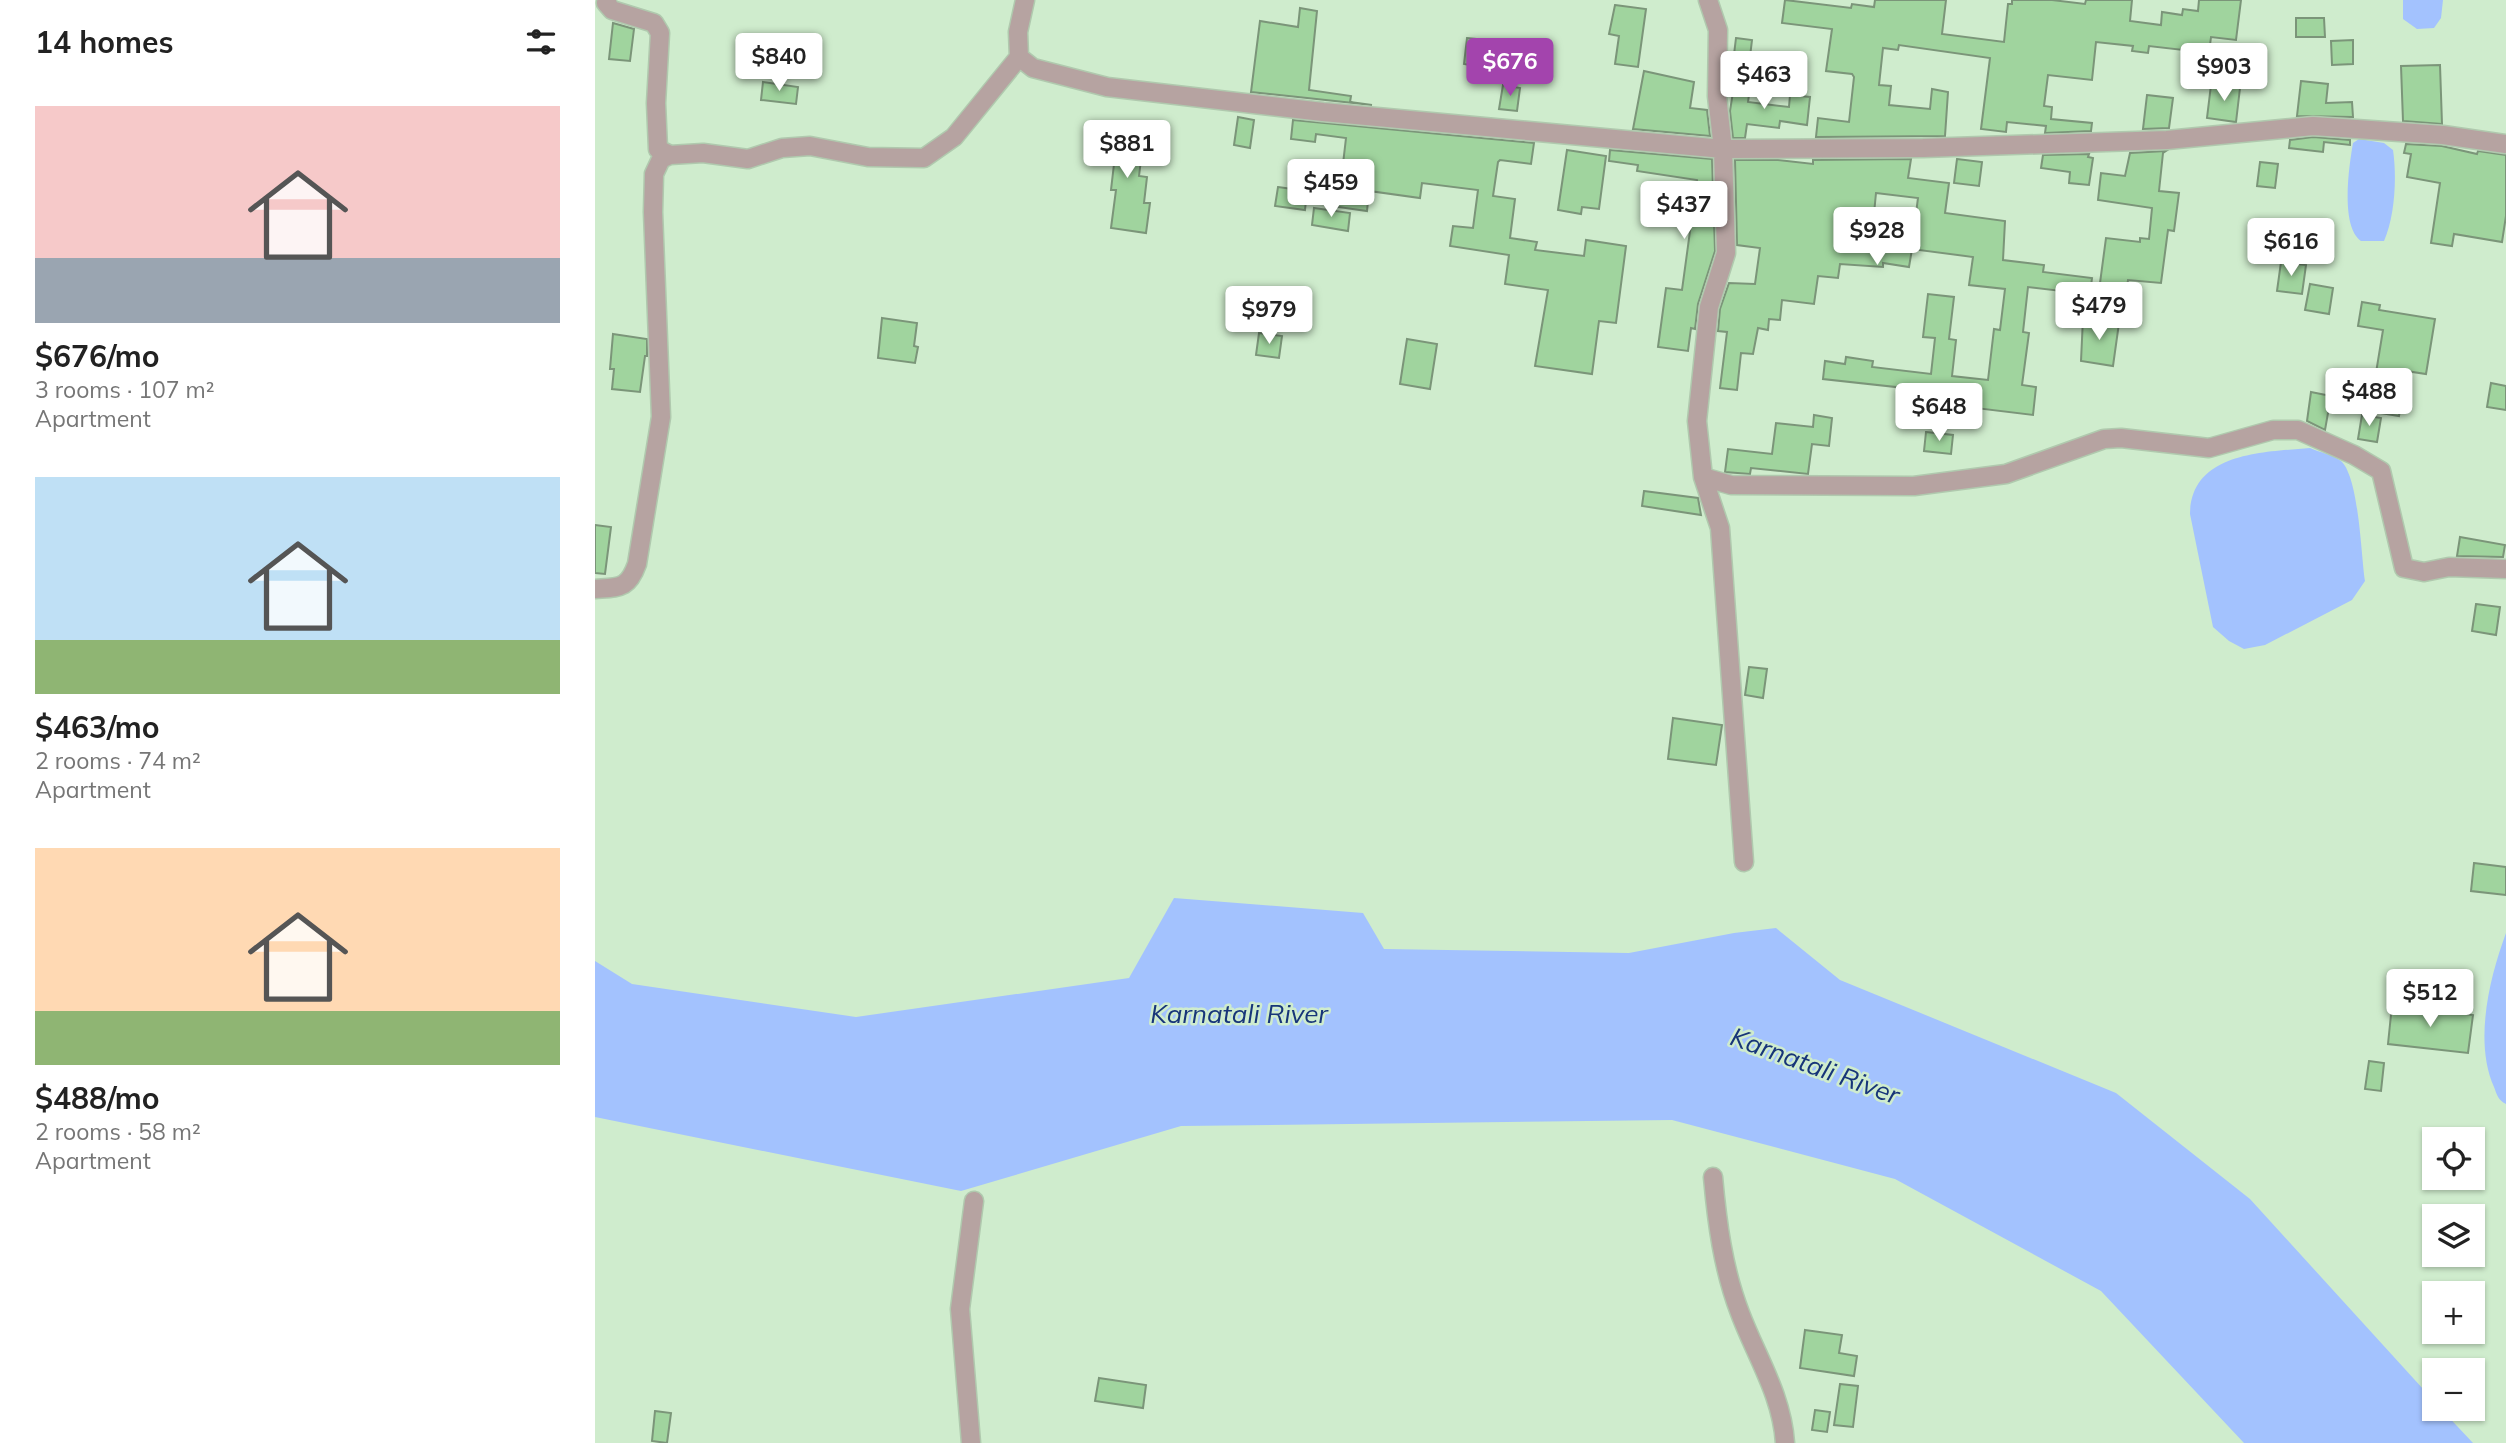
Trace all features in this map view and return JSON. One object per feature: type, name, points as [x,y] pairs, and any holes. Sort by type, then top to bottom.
[{"type":"street","points":[[607,0],[606,3],[612,10],[654,23],[660,33],[656,103],[658,149],[670,155]]},
{"type":"street","points":[[595,589],[620,587],[632,579],[637,564],[661,417],[655,290],[655,174],[661,159],[670,155],[703,153],[748,159],[782,148],[810,146],[868,157],[924,158],[954,137],[1019,57],[1018,32],[1025,0]]},
{"type":"street","points":[[1708,0],[1718,30],[1717,96],[1723,149],[1726,253],[1709,307],[1697,421],[1703,477],[1720,528],[1744,862]]},
{"type":"street","points":[[1019,57],[1033,68],[1107,87],[1323,113],[1723,149],[1923,148],[2154,140],[2313,126],[2443,135],[2506,144]]},
{"type":"street","points":[[1703,477],[1731,485],[1914,486],[2006,474],[2104,439],[2121,438],[2209,448],[2273,430],[2298,430],[2354,455],[2381,471],[2404,568],[2424,572],[2449,567],[2506,569]]},
{"type":"street","points":[[1713,1177],[1717,1227],[1739,1311],[1773,1387],[1783,1419],[1785,1443]]},
{"type":"street","points":[[971,1443],[960,1309],[974,1201]]},
{"type":"water","points":[[2403,0],[2443,0],[2441,18],[2434,28],[2417,29],[2403,19]]},
{"type":"water","points":[[2359,139],[2384,143],[2393,150],[2394,196],[2391,220],[2384,241],[2361,241],[2350,223],[2350,166],[2353,143]]},
{"type":"water","points":[[2310,448],[2338,459],[2347,470],[2358,517],[2365,581],[2352,600],[2265,645],[2244,649],[2229,641],[2213,627],[2190,514],[2194,494],[2203,478],[2216,467],[2233,459],[2272,451]]},
{"type":"water","name":"Karnatali River","points":[[1174,898],[1363,913],[1384,949],[1629,953],[1734,933],[1776,928],[1840,980],[2116,1093],[2250,1199],[2422,1388],[2422,1421],[2452,1421],[2473,1443],[2244,1443],[2101,1291],[1895,1179],[1672,1120],[1181,1126],[961,1191],[595,1117],[595,961],[632,984],[856,1017],[1129,978]]},
{"type":"water","points":[[2506,933],[2506,1104],[2497,1095],[2488,1069],[2485,1031],[2489,990]]},
{"type":"building","points":[[1785,0],[1851,8],[1852,4],[1874,7],[1875,0],[1946,0],[1942,34],[2004,42],[2008,4],[2012,4],[2012,0],[2052,0],[2085,4],[2086,0],[2132,0],[2130,21],[2161,25],[2162,12],[2182,15],[2183,9],[2198,11],[2199,0],[2241,0],[2236,40],[2211,37],[2209,53],[2149,46],[2148,53],[2132,51],[2133,46],[2096,42],[2092,80],[2048,75],[2044,106],[2052,107],[2051,119],[2092,123],[2091,131],[2045,133],[2046,126],[2007,122],[2006,132],[1981,129],[1990,58],[1899,45],[1898,50],[1883,48],[1879,85],[1891,86],[1889,105],[1930,109],[1932,89],[1948,92],[1945,136],[1816,137],[1818,118],[1849,122],[1854,77],[1852,74],[1826,71],[1832,29],[1782,23]]},
{"type":"building","points":[[1615,5],[1646,9],[1638,67],[1615,64],[1619,36],[1609,34]]},
{"type":"building","points":[[1300,8],[1317,11],[1309,90],[1351,96],[1350,102],[1372,105],[1251,92],[1260,21],[1298,27]]},
{"type":"building","points":[[2296,18],[2324,18],[2325,37],[2296,37]]},
{"type":"building","points":[[613,23],[634,29],[630,61],[609,59]]},
{"type":"building","points":[[1467,38],[1485,40],[1481,67],[1464,64]]},
{"type":"building","points":[[1736,38],[1752,40],[1748,73],[1732,71]]},
{"type":"building","points":[[2353,40],[2353,64],[2332,65],[2331,41]]},
{"type":"building","points":[[2440,65],[2442,124],[2403,121],[2401,66]]},
{"type":"building","points":[[1644,71],[1694,82],[1690,108],[1707,110],[1710,136],[1633,129]]},
{"type":"building","points":[[1735,79],[1751,81],[1748,102],[1789,107],[1790,95],[1810,97],[1807,125],[1780,121],[1779,128],[1747,124],[1745,138],[1733,138],[1730,111]]},
{"type":"building","points":[[2301,81],[2328,84],[2326,103],[2352,102],[2353,117],[2297,116]]},
{"type":"building","points":[[763,82],[798,87],[796,104],[761,100]]},
{"type":"building","points":[[1503,85],[1520,88],[1517,111],[1499,109]]},
{"type":"building","points":[[2211,85],[2240,88],[2236,122],[2207,118]]},
{"type":"building","points":[[2147,95],[2173,98],[2169,128],[2143,129]]},
{"type":"building","points":[[1238,117],[1254,120],[1250,148],[1234,145]]},
{"type":"building","points":[[1293,120],[1534,143],[1531,164],[1500,160],[1498,162],[1493,196],[1515,199],[1510,238],[1537,242],[1535,250],[1584,256],[1586,240],[1626,246],[1616,323],[1599,321],[1592,374],[1535,366],[1548,290],[1505,284],[1509,255],[1450,246],[1453,226],[1473,228],[1478,190],[1422,183],[1420,198],[1369,191],[1367,211],[1338,207],[1346,138],[1316,134],[1315,142],[1291,139]]},
{"type":"building","points":[[1109,122],[1134,126],[1131,151],[1142,152],[1139,176],[1147,177],[1144,203],[1150,203],[1146,233],[1111,228],[1116,190],[1111,190],[1114,164],[1104,162]]},
{"type":"building","points":[[2313,137],[2350,140],[2350,145],[2324,142],[2323,152],[2289,148],[2290,140]]},
{"type":"building","points":[[2406,144],[2442,146],[2477,154],[2478,151],[2506,155],[2506,216],[2502,242],[2454,234],[2452,246],[2431,243],[2440,183],[2407,177],[2411,154],[2404,153]]},
{"type":"building","points":[[1567,150],[1606,156],[1599,209],[1582,207],[1581,214],[1558,210]]},
{"type":"building","points":[[1610,150],[1712,159],[1715,251],[1698,304],[1695,329],[1691,328],[1688,351],[1658,347],[1666,288],[1682,290],[1697,180],[1637,171],[1638,165],[1609,161]]},
{"type":"building","points":[[2166,151],[2163,153],[2159,191],[2179,193],[2174,231],[2168,230],[2161,283],[2128,280],[2127,287],[2100,283],[2106,238],[2140,242],[2140,238],[2149,239],[2152,208],[2098,200],[2101,173],[2125,176],[2130,153]]},
{"type":"building","points":[[2089,154],[2088,157],[2093,158],[2089,185],[2069,183],[2070,172],[2041,168],[2043,155]]},
{"type":"building","points":[[1911,159],[1908,178],[1949,183],[1945,213],[2005,221],[2003,260],[2044,265],[2043,272],[2092,278],[2089,302],[2061,298],[2062,291],[2028,287],[2023,332],[2029,333],[2022,385],[2036,387],[2033,415],[1968,407],[1966,417],[1947,415],[1950,393],[1823,379],[1825,361],[1845,364],[1846,357],[1873,361],[1872,367],[1931,374],[1935,338],[1923,337],[1928,294],[1954,297],[1949,339],[1956,340],[1952,376],[1988,380],[1994,329],[2000,330],[2005,289],[1969,285],[1973,257],[1912,249],[1909,267],[1883,263],[1883,267],[1840,264],[1838,278],[1818,276],[1814,304],[1782,300],[1780,320],[1769,319],[1768,330],[1758,328],[1753,354],[1741,353],[1737,390],[1720,388],[1727,332],[1718,331],[1720,309],[1729,283],[1755,284],[1760,248],[1737,245],[1735,160],[1778,160],[1813,164],[1813,160]],"holes":[[[1876,193],[1918,198],[1914,229],[1873,224]]]},
{"type":"building","points":[[1957,159],[1982,162],[1979,186],[1954,183]]},
{"type":"building","points":[[2260,162],[2278,164],[2275,188],[2257,186]]},
{"type":"building","points":[[1278,187],[1307,191],[1305,210],[1275,206]]},
{"type":"building","points":[[1314,208],[1350,213],[1348,231],[1312,225]]},
{"type":"building","points":[[2281,262],[2306,265],[2302,294],[2277,291]]},
{"type":"building","points":[[2310,284],[2333,288],[2329,314],[2305,310]]},
{"type":"building","points":[[2362,302],[2380,305],[2379,310],[2435,319],[2426,374],[2406,371],[2399,416],[2380,413],[2384,387],[2374,385],[2383,330],[2358,326]]},
{"type":"building","points":[[882,318],[917,323],[914,346],[918,347],[915,363],[878,358]]},
{"type":"building","points":[[2083,318],[2119,323],[2113,366],[2081,361]]},
{"type":"building","points":[[1259,333],[1282,336],[1279,358],[1256,355]]},
{"type":"building","points":[[613,334],[647,339],[647,356],[640,392],[612,389],[614,369],[610,369]]},
{"type":"building","points":[[1407,339],[1437,344],[1430,389],[1400,384]]},
{"type":"building","points":[[2491,383],[2506,386],[2506,410],[2487,407]]},
{"type":"building","points":[[2311,392],[2331,396],[2325,430],[2307,421]]},
{"type":"building","points":[[1814,415],[1832,418],[1829,446],[1812,444],[1808,474],[1751,468],[1750,474],[1725,472],[1728,449],[1772,454],[1776,423],[1813,427]]},
{"type":"building","points":[[2362,415],[2381,418],[2377,442],[2358,439]]},
{"type":"building","points":[[1926,432],[1953,435],[1951,454],[1924,451]]},
{"type":"building","points":[[1644,491],[1698,498],[1701,515],[1642,506]]},
{"type":"building","points":[[595,525],[611,527],[605,574],[595,573]]},
{"type":"building","points":[[2460,537],[2505,545],[2503,557],[2457,556]]},
{"type":"building","points":[[2476,604],[2500,607],[2496,635],[2472,631]]},
{"type":"building","points":[[1749,667],[1767,669],[1763,698],[1745,695]]},
{"type":"building","points":[[1673,718],[1722,725],[1716,765],[1668,759]]},
{"type":"building","points":[[2474,863],[2506,867],[2506,895],[2471,891]]},
{"type":"building","points":[[2392,1005],[2473,1015],[2468,1053],[2388,1044]]},
{"type":"building","points":[[2369,1061],[2384,1063],[2381,1091],[2365,1089]]},
{"type":"building","points":[[1805,1330],[1842,1335],[1839,1353],[1857,1356],[1854,1376],[1800,1368]]},
{"type":"building","points":[[1099,1378],[1146,1385],[1143,1408],[1095,1401]]},
{"type":"building","points":[[1840,1384],[1858,1386],[1853,1427],[1834,1425]]},
{"type":"building","points":[[1815,1410],[1830,1412],[1827,1432],[1812,1430]]},
{"type":"building","points":[[655,1411],[671,1413],[667,1443],[652,1441]]}]
